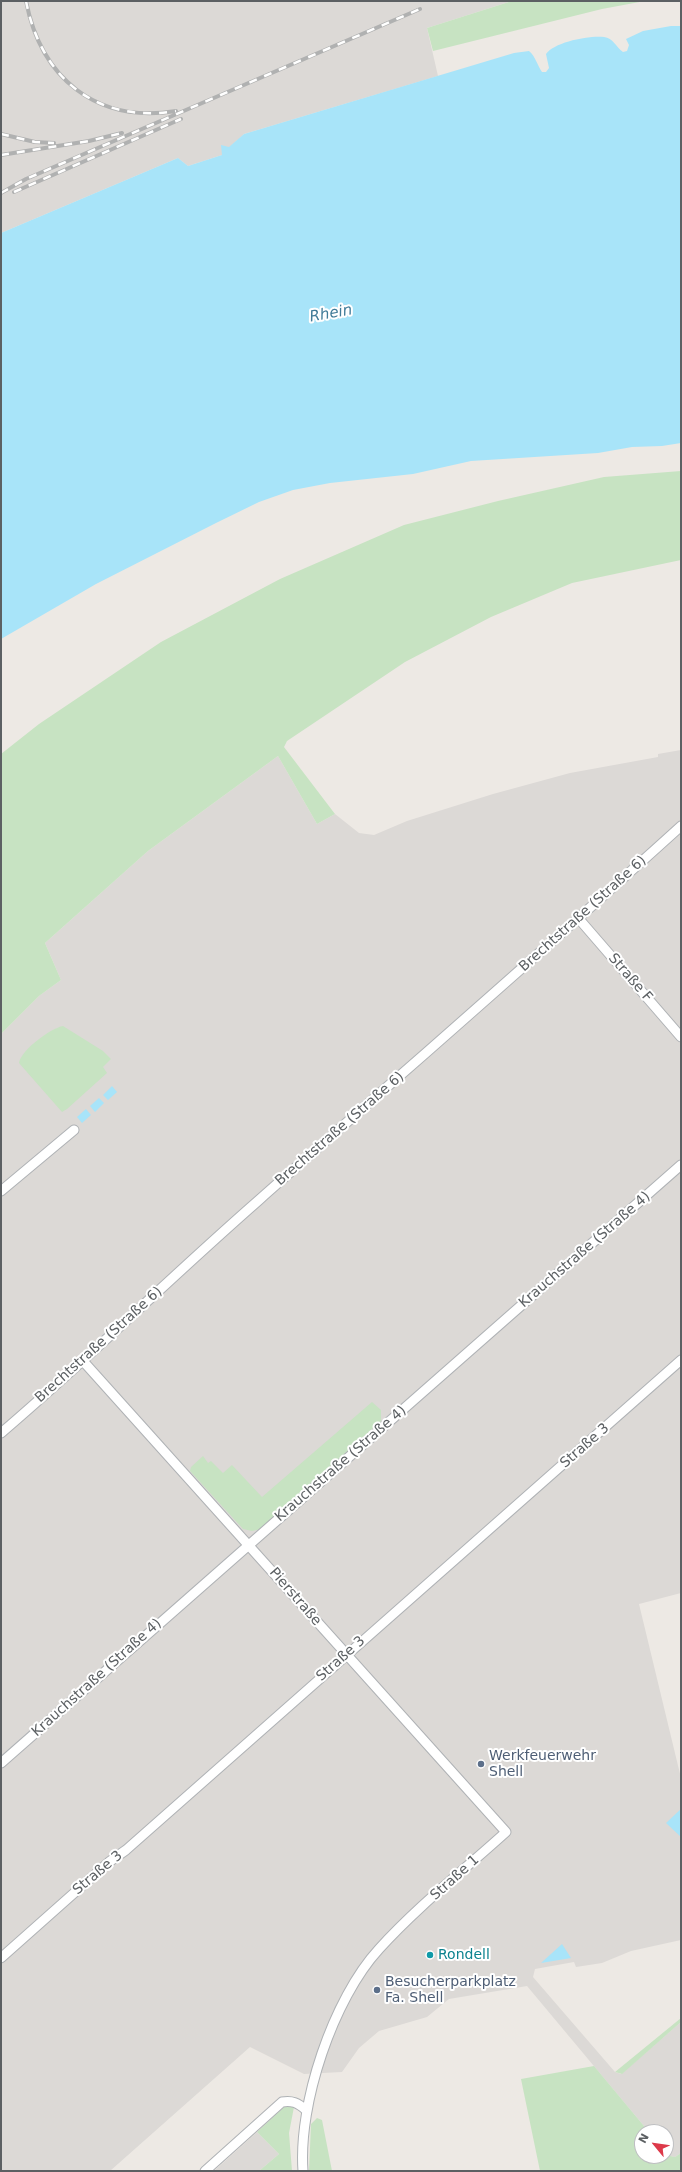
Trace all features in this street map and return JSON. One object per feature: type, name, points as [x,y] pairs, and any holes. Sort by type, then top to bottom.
[{"type":"street","name":"Brechtstraße (Straße 6)","points":[[1,1433],[83,1361],[253,1205],[579,919],[681,826]]},
{"type":"street","name":"Straße F","points":[[579,919],[681,1037]]},
{"type":"street","points":[[1,1191],[74,1130]]},
{"type":"street","name":"Krauchstraße (Straße 4)","points":[[1,1763],[681,1165]]},
{"type":"street","name":"Straße 3","points":[[1,1958],[108,1862],[126,1850],[346,1654],[681,1360]]},
{"type":"street","name":"Pierstraße","points":[[83,1361],[249,1544],[506,1832]]},
{"type":"street","name":"Straße 1","points":[[303,2171],[306,2110],[322,2054],[341,2007],[352,1987],[378,1950],[506,1832]]},
{"type":"street","points":[[205,2171],[282,2102],[289,2100],[300,2104],[306,2110]]},
{"type":"shaded area","points":[[1,1],[512,1],[427,28],[438,76],[244,134],[222,155],[188,166],[178,158],[1,233]]},
{"type":"shaded area","points":[[681,750],[681,1593],[639,1604],[681,1778],[681,1940],[631,1951],[602,1963],[576,1967],[574,1962],[535,1969],[533,1977],[615,2072],[621,2074],[681,2022],[681,2153],[674,2157],[674,2124],[642,2124],[527,1986],[449,1999],[427,2017],[379,2031],[359,2048],[342,2072],[304,2074],[250,2047],[110,2171],[1,2171],[1,1034],[39,996],[61,980],[45,943],[148,851],[278,756],[317,824],[335,814],[359,833],[374,835],[407,821],[493,794],[570,773],[658,757],[658,754]]},
{"type":"shaded area","points":[[257,2132],[279,2154],[259,2171],[214,2171]]},
{"type":"green space","points":[[512,1],[645,1],[602,9],[433,51],[427,28]]},
{"type":"green space","points":[[681,471],[681,560],[572,583],[491,617],[405,662],[287,741],[284,747],[335,814],[317,824],[278,756],[148,851],[45,943],[61,980],[39,996],[1,1034],[1,754],[39,724],[161,642],[280,579],[404,525],[498,501],[604,477]]},
{"type":"green space","points":[[63,1026],[103,1051],[111,1059],[103,1067],[107,1073],[62,1112],[19,1063],[25,1052],[37,1040],[51,1031]]},
{"type":"green space","points":[[372,1402],[381,1410],[381,1421],[261,1529],[252,1531],[243,1529],[190,1471],[191,1467],[203,1456],[208,1463],[211,1461],[223,1473],[232,1465],[262,1497]]},
{"type":"green space","points":[[681,2018],[681,2022],[622,2074],[615,2072]]},
{"type":"green space","points":[[594,2066],[642,2124],[634,2124],[634,2164],[674,2164],[674,2157],[681,2153],[681,2171],[540,2171],[521,2079]]},
{"type":"green space","points":[[284,2107],[294,2107],[289,2133],[292,2171],[259,2171],[279,2154],[257,2132]]},
{"type":"green space","points":[[317,2118],[322,2120],[332,2171],[309,2171],[311,2124]]},
{"type":"water","name":"Rhein","points":[[671,26],[681,26],[681,443],[662,446],[632,447],[598,453],[471,461],[413,474],[330,483],[293,490],[259,502],[96,584],[1,639],[1,233],[178,158],[188,166],[222,155],[221,145],[229,147],[244,134],[514,53],[529,51],[542,72],[546,72],[549,68],[546,54],[556,46],[564,43],[582,38],[604,37],[612,41],[623,52],[627,51],[629,45],[626,39],[643,31]]},
{"type":"water","points":[[112,1086],[117,1092],[108,1100],[103,1095]]},
{"type":"water","points":[[99,1098],[104,1103],[95,1112],[90,1106]]},
{"type":"water","points":[[86,1109],[91,1115],[82,1123],[77,1117]]},
{"type":"water","points":[[681,1809],[681,1837],[666,1823]]},
{"type":"water","points":[[562,1944],[571,1958],[541,1963]]},
{"type":"railway","points":[[26,1],[33,28],[45,52],[59,73],[77,90],[97,102],[121,110],[147,113],[176,111]]},
{"type":"railway","points":[[1,193],[26,179],[420,9]]},
{"type":"railway","points":[[14,192],[181,119]]},
{"type":"railway","points":[[1,155],[89,141],[122,133]]},
{"type":"railway","points":[[1,134],[35,142],[54,143]]},
{"type":"place","name":"Werkfeuerwehr Shell","points":[[481,1764]]},
{"type":"place","name":"Rondell","points":[[430,1955]]},
{"type":"place","name":"Besucherparkplatz Fa. Shell","points":[[377,1990]]}]
